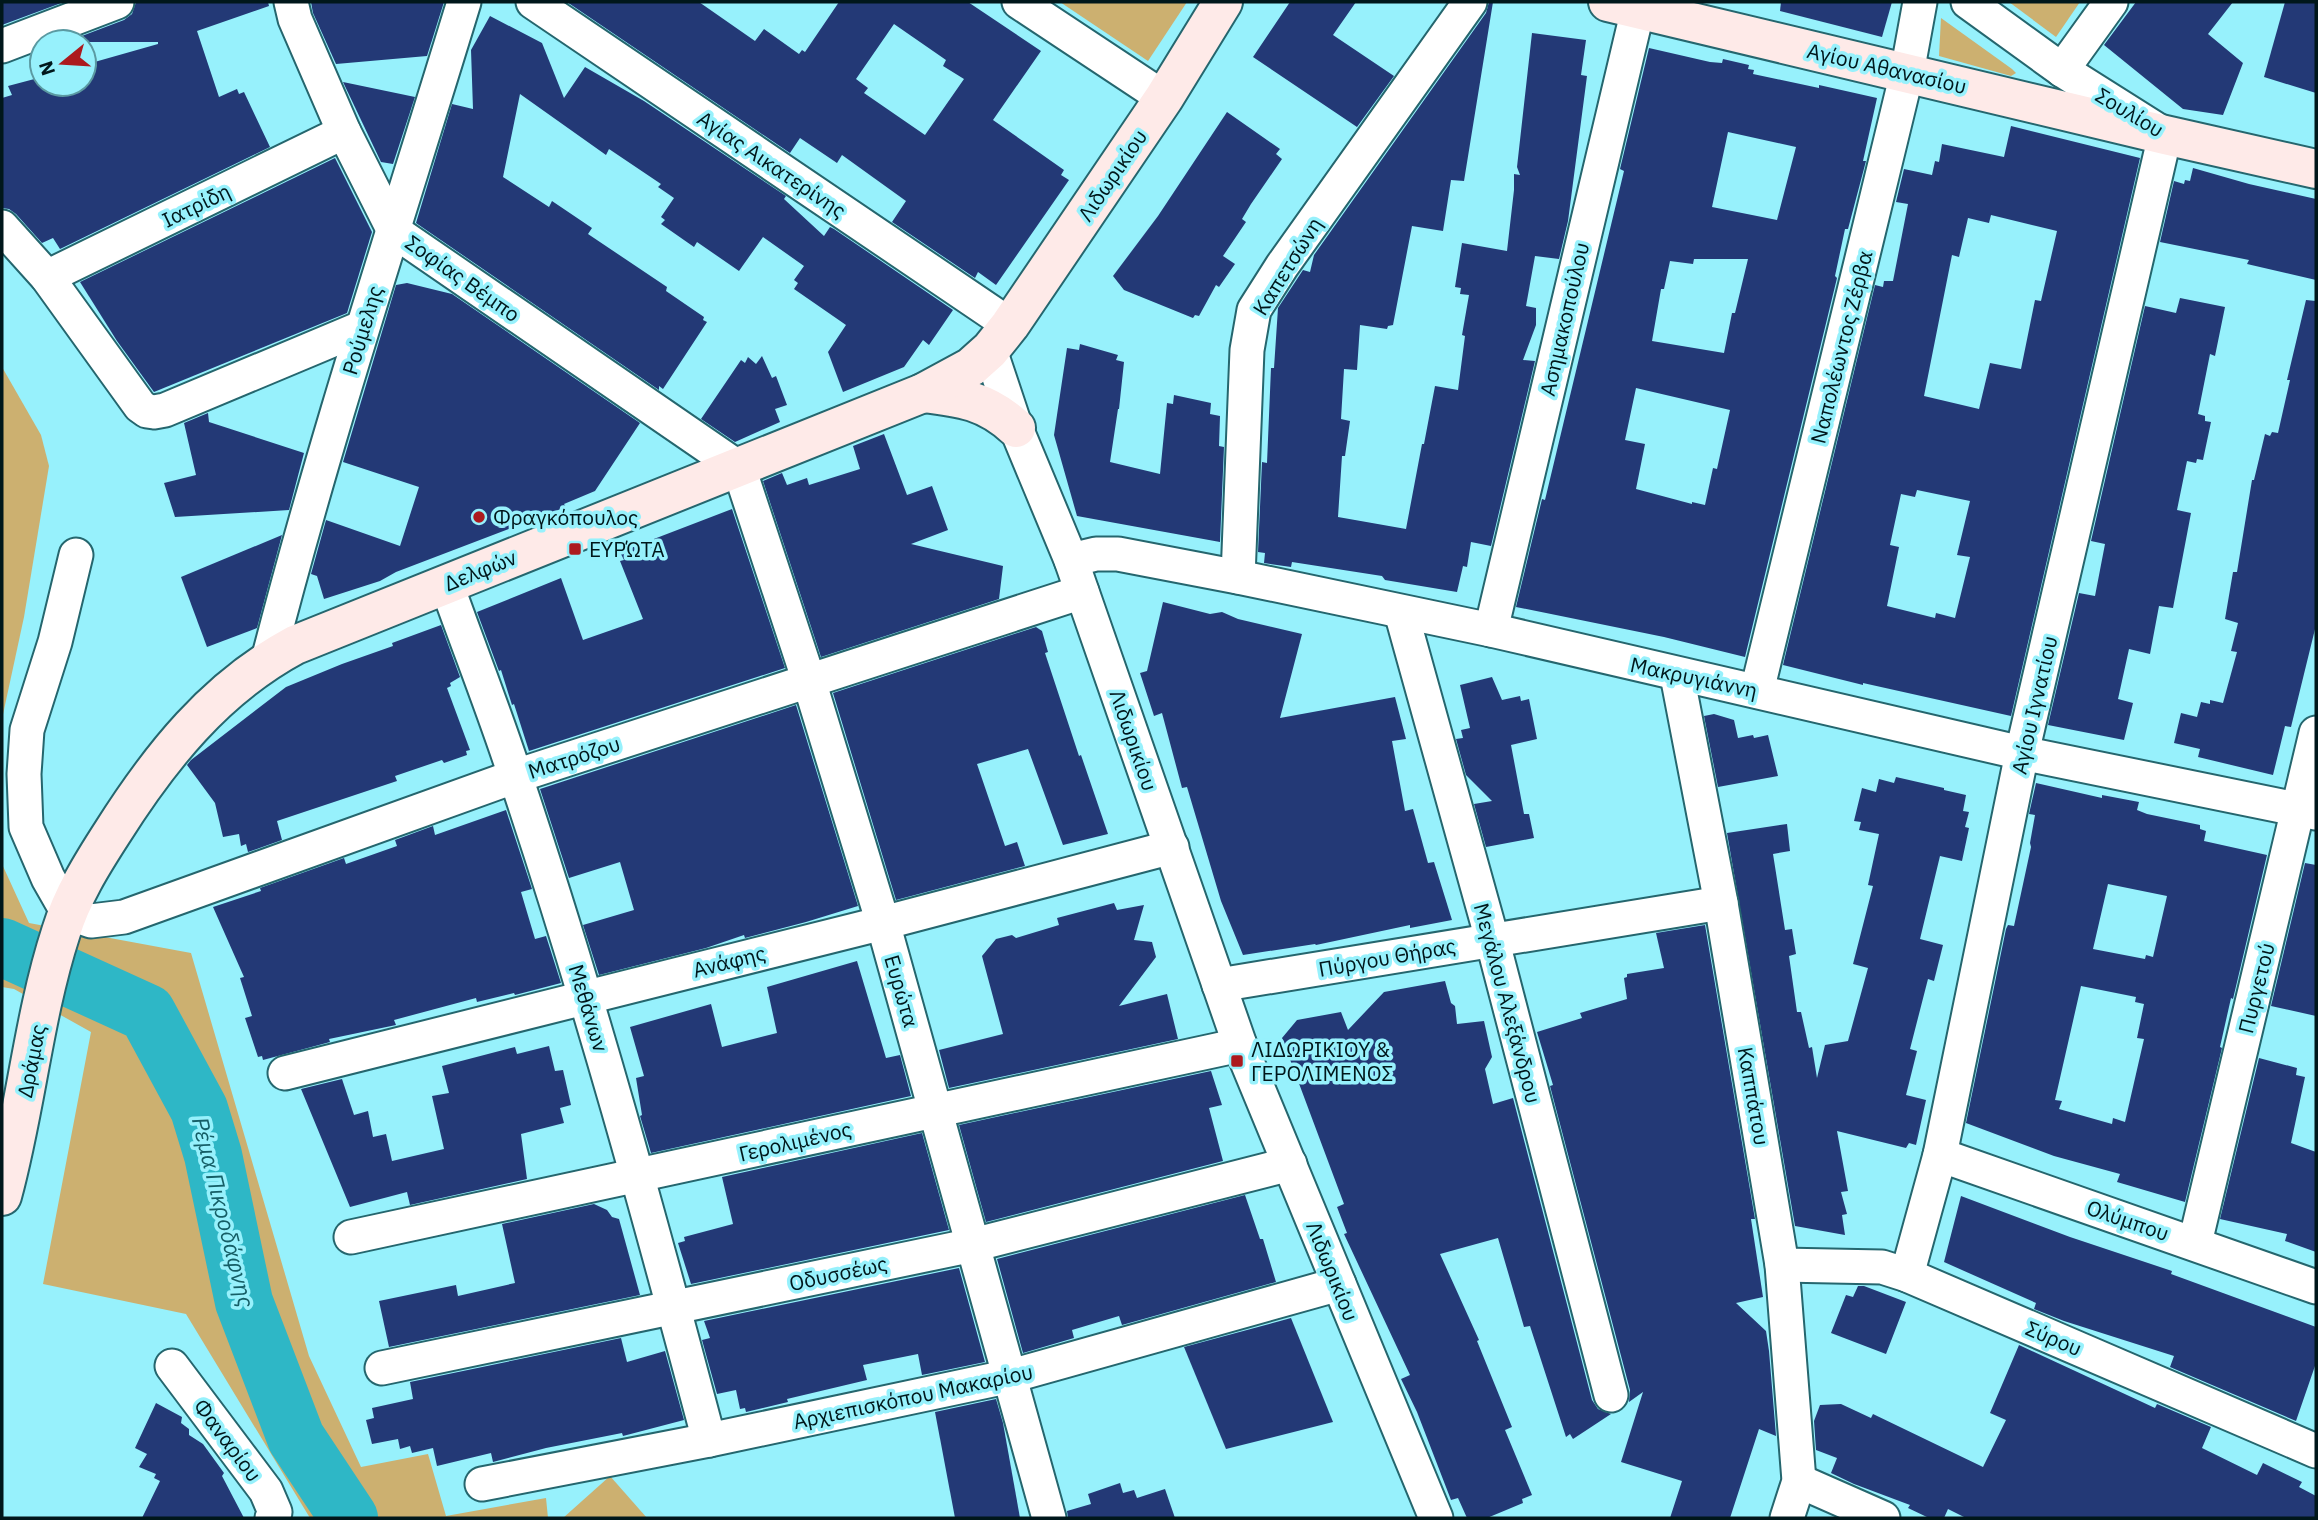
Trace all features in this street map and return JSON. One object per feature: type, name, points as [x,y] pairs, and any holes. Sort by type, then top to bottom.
[{"type":"street","points":[[2,46],[117,2]]},
{"type":"street","name":"Σοφίας Βέμπο","points":[[291,2],[295,19],[344,132],[394,230],[739,468]]},
{"type":"street","name":"Ρούμελης","points":[[268,660],[361,328],[464,2]]},
{"type":"street","name":"Αγίας Αικατερίνης","points":[[533,2],[1000,338]]},
{"type":"street","points":[[1019,2],[1164,98]]},
{"type":"street","name":"Λιδωρικίου","points":[[1223,2],[1164,98],[1000,338],[1016,428],[1071,560],[1240,1045],[1436,1518]]},
{"type":"street","name":"Καπετσώνη","points":[[1238,577],[1247,350],[1254,310],[1282,266],[1470,2]]},
{"type":"street","name":"Ναπολέωντος Ζέρβα","points":[[1757,691],[1907,72],[1920,2]]},
{"type":"street","name":"Σουλίου","points":[[1968,2],[2062,71],[2165,135],[2316,169]]},
{"type":"street","points":[[2062,71],[2111,2]]},
{"type":"street","name":"Αγίου Αθανασίου","points":[[1623,5],[2165,135]]},
{"type":"street","name":"Ασημακοπούλου","points":[[1491,630],[1623,5]]},
{"type":"street","name":"Ιατρίδη","points":[[47,277],[344,132]]},
{"type":"street","name":"Αγίου Ιγνατίου","points":[[1907,1275],[1940,1155],[2022,753],[2165,135]]},
{"type":"street","points":[[2,227],[47,277],[140,406],[154,412],[165,410],[361,328]]},
{"type":"street","name":"Δελφών","points":[[65,922],[87,872],[130,805],[173,746],[224,694],[268,660],[325,632],[923,393],[971,367],[1000,338]]},
{"type":"street","points":[[923,393],[959,397],[982,404],[1016,428]]},
{"type":"street","name":"Ευρώτα","points":[[739,468],[883,923],[1049,1518]]},
{"type":"street","name":"Μακρυγιάννη","points":[[1071,560],[1096,554],[1118,554],[1238,577],[1491,630],[2022,753],[2308,811]]},
{"type":"street","points":[[65,922],[26,827],[24,774],[27,730],[55,642],[76,555]]},
{"type":"street","name":"Μεθάνων","points":[[446,583],[516,776],[586,997],[638,1176],[709,1440]]},
{"type":"street","name":"Ματρόζου","points":[[65,922],[124,917],[516,776],[1082,592]]},
{"type":"street","name":"Μεγάλου Αλεξάνδρου","points":[[1401,612],[1492,940],[1611,1395]]},
{"type":"street","name":"Καππάτου","points":[[1677,675],[1721,902],[1782,1265],[1799,1481],[1787,1518]]},
{"type":"street","name":"Πυργετού","points":[[2195,1242],[2308,811],[2316,733]]},
{"type":"street","name":"Ανάφης","points":[[285,1073],[883,923],[1172,847]]},
{"type":"street","name":"Πύργου Θήρας","points":[[1219,985],[1721,902]]},
{"type":"street","name":"Δράμας","points":[[4,1176],[41,1008],[65,922]]},
{"type":"street","name":"Γερολιμένος","points":[[351,1237],[1240,1045]]},
{"type":"street","name":"Ολύμπου","points":[[1940,1155],[2195,1242],[2316,1287]]},
{"type":"street","name":"Οδυσσέως","points":[[382,1368],[973,1245],[1290,1164]]},
{"type":"street","name":"Σύρου","points":[[1782,1265],[1882,1267],[1907,1275],[2316,1451]]},
{"type":"street","name":"Αρχιεπισκόπου Μακαρίου","points":[[482,1484],[709,1440],[1011,1376],[1339,1284]]},
{"type":"street","name":"Φαναρίου","points":[[172,1366],[266,1491],[275,1512],[272,1518]]},
{"type":"street","points":[[1799,1481],[1883,1518]]},
{"type":"shaded area","points":[[1060,2],[1187,2],[1148,61]]},
{"type":"shaded area","points":[[2009,2],[2080,2],[2056,37]]},
{"type":"shaded area","points":[[1941,18],[2016,73],[2011,76],[1939,56]]},
{"type":"shaded area","points":[[2,367],[41,435],[49,466],[24,617],[2,719]]},
{"type":"shaded area","points":[[2,864],[29,923],[191,953],[309,1356],[361,1467],[428,1454],[446,1516],[546,1498],[548,1518],[310,1518],[186,1314],[43,1284],[91,1032],[14,989],[2,987]]},
{"type":"shaded area","points":[[610,1476],[647,1518],[563,1518]]},
{"type":"building","points":[[2,2],[64,2],[2,25]]},
{"type":"building","points":[[136,2],[268,2],[269,6],[197,31],[219,97],[237,89],[239,94],[244,92],[270,147],[60,249],[53,238],[42,243],[16,214],[2,208],[2,98],[12,95],[8,86],[28,81],[28,98],[98,98],[98,61],[158,44],[98,42],[98,30],[132,14]]},
{"type":"building","points":[[311,2],[444,2],[427,56],[336,64],[313,13]]},
{"type":"building","points":[[567,2],[699,2],[755,41],[764,29],[799,54],[802,50],[805,52],[839,2],[968,2],[1041,51],[993,120],[1064,170],[1061,175],[1069,180],[996,285],[978,272],[975,278],[892,222],[906,201],[842,155],[837,163],[800,138],[790,153]],"holes":[[[894,24],[946,60],[943,66],[964,79],[925,135],[864,93],[868,88],[856,79]]]},
{"type":"building","points":[[1290,2],[1356,2],[1333,35],[1394,76],[1357,127],[1253,57]]},
{"type":"building","points":[[1489,2],[1493,2],[1464,181],[1451,180],[1443,231],[1412,226],[1393,325],[1387,329],[1360,325],[1357,370],[1344,369],[1341,419],[1350,421],[1345,456],[1342,456],[1338,517],[1406,529],[1435,386],[1458,390],[1465,336],[1462,335],[1469,295],[1460,294],[1461,288],[1455,287],[1462,243],[1507,251],[1514,174],[1520,175],[1517,167],[1532,33],[1586,40],[1581,75],[1587,76],[1568,221],[1559,259],[1535,256],[1526,306],[1536,308],[1536,325],[1523,360],[1535,361],[1491,546],[1471,542],[1467,567],[1463,566],[1457,592],[1385,580],[1382,576],[1292,562],[1291,567],[1264,563],[1265,553],[1258,552],[1262,462],[1267,463],[1271,368],[1274,368],[1278,308],[1303,270],[1310,272],[1314,255],[1486,13]]},
{"type":"building","points":[[1781,2],[1892,2],[1882,37],[1780,11]]},
{"type":"building","points":[[2136,2],[2233,2],[2208,34],[2243,63],[2223,115],[2183,109],[2104,45]]},
{"type":"building","points":[[2285,2],[2316,2],[2316,93],[2264,77]]},
{"type":"building","points":[[490,16],[542,43],[564,98],[585,67],[644,101],[786,196],[784,199],[824,236],[830,227],[834,229],[953,310],[929,345],[923,340],[904,367],[843,392],[828,352],[846,325],[794,289],[798,283],[794,280],[804,266],[763,237],[739,271],[697,242],[694,247],[661,224],[665,220],[661,217],[674,198],[658,187],[661,184],[609,149],[606,155],[520,94],[503,177],[549,207],[552,201],[592,228],[588,234],[667,287],[666,291],[704,317],[703,320],[707,322],[663,389],[659,386],[659,390],[416,223],[452,104],[473,109],[471,50]]},
{"type":"building","points":[[1649,48],[1710,62],[1722,63],[1723,59],[1749,65],[1748,69],[1754,70],[1753,74],[1877,98],[1863,161],[1866,161],[1848,229],[1845,229],[1835,276],[1837,278],[1745,657],[1664,637],[1516,607],[1542,499],[1545,500],[1624,171],[1620,169]],"holes":[[[1728,132],[1796,147],[1777,220],[1712,207]],[[1694,259],[1748,259],[1735,313],[1732,313],[1724,353],[1652,341],[1661,289],[1664,289],[1670,261],[1693,264]],[[1636,388],[1730,410],[1717,469],[1713,468],[1705,505],[1636,489],[1645,444],[1625,440]]]},
{"type":"building","points":[[343,82],[415,97],[393,164],[381,162]]},
{"type":"building","points":[[1227,112],[1280,149],[1276,154],[1282,159],[1251,204],[1242,219],[1246,222],[1223,256],[1235,264],[1219,287],[1216,285],[1199,316],[1195,315],[1193,318],[1124,290],[1113,276],[1158,216]]},
{"type":"building","points":[[2011,126],[2140,158],[2011,716],[1783,665],[1875,285],[1883,287],[1884,281],[1893,281],[1908,204],[1896,202],[1904,169],[1932,175],[1935,161],[1939,162],[1942,144],[2004,157]],"holes":[[[1991,215],[2057,231],[2041,301],[2035,300],[2021,369],[1990,363],[1979,409],[1924,396],[1952,255],[1959,257],[1968,218],[1989,223]],[[1917,490],[1970,501],[1957,555],[1970,557],[1955,618],[1936,613],[1935,618],[1887,606],[1899,547],[1890,545],[1901,494],[1915,497]]]},
{"type":"building","points":[[335,158],[372,232],[347,313],[154,392],[117,341],[80,282]]},
{"type":"building","points":[[2193,168],[2316,199],[2316,280],[2247,264],[2249,260],[2160,242],[2174,181],[2184,184],[2185,180],[2190,181]]},
{"type":"building","points":[[407,283],[452,294],[640,423],[595,491],[564,504],[566,507],[396,572],[380,581],[324,599],[317,576],[311,574],[326,520],[400,546],[419,487],[343,462],[396,285]]},
{"type":"building","points":[[2180,298],[2225,307],[2215,356],[2210,354],[2198,414],[2205,416],[2205,421],[2211,422],[2203,460],[2197,459],[2196,463],[2187,461],[2177,510],[2191,513],[2173,608],[2159,606],[2150,654],[2129,649],[2118,699],[2133,703],[2124,740],[2048,725],[2079,593],[2095,596],[2105,544],[2091,541],[2145,306],[2176,313]]},
{"type":"building","points":[[2306,300],[2316,301],[2316,625],[2291,727],[2285,726],[2273,775],[2198,757],[2200,749],[2174,743],[2181,713],[2197,717],[2201,702],[2210,704],[2210,700],[2223,703],[2237,652],[2231,651],[2238,623],[2225,619],[2233,572],[2237,572],[2252,480],[2265,434],[2270,436],[2272,432],[2278,433],[2290,380],[2287,380]]},
{"type":"building","points":[[1080,344],[1118,355],[1116,360],[1124,362],[1110,462],[1160,474],[1167,403],[1173,404],[1174,395],[1211,403],[1210,414],[1220,416],[1219,446],[1224,447],[1220,542],[1077,516],[1054,435],[1067,348],[1079,350]]},
{"type":"building","points":[[762,356],[772,378],[776,376],[787,405],[775,409],[780,422],[735,442],[701,419],[741,360],[745,363],[748,357],[756,364]]},
{"type":"building","points":[[208,413],[209,422],[304,453],[289,510],[175,517],[164,483],[196,475],[184,423]]},
{"type":"building","points":[[884,434],[907,495],[932,486],[948,530],[911,544],[1003,566],[999,599],[821,657],[763,481],[782,473],[787,485],[807,478],[809,485],[860,469],[853,446]]},
{"type":"building","points":[[732,509],[785,668],[529,751],[514,704],[512,705],[477,612],[561,578],[583,640],[643,619],[620,561],[624,560],[620,552]]},
{"type":"building","points":[[282,535],[257,628],[207,647],[181,577]]},
{"type":"building","points":[[1163,602],[1210,614],[1222,612],[1238,619],[1302,634],[1280,718],[1395,697],[1406,739],[1392,741],[1405,811],[1413,809],[1428,863],[1434,862],[1452,920],[1410,928],[1410,925],[1316,945],[1243,955],[1221,901],[1187,787],[1182,788],[1162,713],[1154,716],[1140,673],[1147,671]]},
{"type":"building","points":[[441,625],[460,677],[447,688],[470,750],[466,751],[467,755],[444,763],[442,760],[395,776],[397,781],[277,821],[282,840],[248,852],[246,844],[241,846],[239,834],[223,837],[215,803],[187,765],[191,760],[286,687]]},
{"type":"building","points":[[1036,627],[1042,631],[1048,652],[1045,653],[1108,834],[1063,845],[1028,749],[977,764],[1005,846],[1017,842],[1025,866],[896,900],[833,693]]},
{"type":"building","points":[[1492,677],[1502,700],[1520,696],[1521,701],[1529,699],[1537,739],[1511,745],[1524,814],[1529,814],[1534,838],[1486,847],[1474,804],[1492,801],[1466,775],[1456,739],[1463,738],[1461,730],[1470,728],[1460,685]]},
{"type":"building","points":[[796,705],[858,906],[599,975],[583,925],[634,910],[620,862],[569,878],[540,789]]},
{"type":"building","points":[[1714,714],[1734,720],[1738,738],[1768,735],[1778,776],[1718,787],[1704,716]]},
{"type":"building","points":[[1896,777],[1966,795],[1963,811],[1969,812],[1965,827],[1969,828],[1962,861],[1940,856],[1920,939],[1943,945],[1934,981],[1928,979],[1910,1049],[1917,1051],[1906,1095],[1926,1100],[1916,1145],[1909,1143],[1906,1148],[1837,1131],[1848,1191],[1841,1192],[1847,1214],[1842,1215],[1845,1235],[1795,1226],[1727,833],[1787,824],[1790,851],[1773,854],[1785,930],[1792,929],[1796,954],[1789,956],[1797,1012],[1801,1012],[1809,1048],[1812,1047],[1817,1078],[1825,1045],[1848,1041],[1868,968],[1853,964],[1873,886],[1868,885],[1879,834],[1859,830],[1861,822],[1854,821],[1862,788],[1876,792],[1879,779],[1894,783]]},
{"type":"building","points":[[2036,783],[2102,798],[2102,795],[2139,802],[2137,810],[2147,814],[2200,825],[2200,829],[2206,831],[2204,841],[2267,855],[2233,999],[2231,998],[2220,1047],[2222,1048],[2185,1202],[2117,1182],[2120,1174],[2054,1156],[1966,1123],[2006,929],[2008,925],[2014,926],[2031,847],[2035,815],[2029,814]],"holes":[[[2108,884],[2167,896],[2153,957],[2146,955],[2145,959],[2093,949]],[[2081,986],[2136,997],[2135,1002],[2144,1004],[2137,1038],[2144,1039],[2125,1122],[2113,1118],[2112,1124],[2059,1109],[2062,1101],[2055,1100]]]},
{"type":"building","points":[[506,810],[532,889],[521,892],[535,939],[546,936],[561,983],[477,1002],[476,998],[394,1020],[396,1025],[329,1039],[330,1042],[263,1060],[262,1056],[258,1057],[245,1018],[252,1016],[240,978],[244,977],[213,907],[344,858],[346,864],[397,846],[395,840],[433,826],[435,835]]},
{"type":"building","points":[[2305,863],[2316,865],[2316,1016],[2271,1006]]},
{"type":"building","points":[[1114,903],[1117,910],[1144,905],[1134,940],[1152,942],[1156,957],[1119,1006],[1167,994],[1178,1039],[949,1088],[939,1050],[1003,1034],[982,956],[996,939],[1012,935],[1016,938],[1059,925],[1057,918]]},
{"type":"building","points":[[1705,925],[1755,1219],[1751,1219],[1763,1297],[1736,1303],[1766,1331],[1776,1436],[1759,1429],[1730,1518],[1670,1518],[1682,1481],[1621,1462],[1643,1392],[1629,1402],[1630,1390],[1550,1086],[1553,1085],[1537,1032],[1582,1018],[1580,1013],[1627,999],[1624,978],[1627,974],[1664,968],[1656,933]]},
{"type":"building","points":[[857,961],[886,1058],[900,1055],[911,1096],[651,1153],[640,1116],[636,1078],[644,1076],[630,1027],[711,1004],[722,1047],[777,1033],[767,987]]},
{"type":"building","points":[[1445,981],[1451,1003],[1455,1006],[1457,1024],[1484,1021],[1492,1057],[1485,1069],[1493,1104],[1513,1098],[1592,1400],[1598,1409],[1611,1414],[1573,1439],[1570,1434],[1566,1437],[1530,1326],[1524,1327],[1498,1238],[1440,1254],[1479,1340],[1477,1341],[1512,1427],[1505,1430],[1532,1495],[1522,1499],[1523,1503],[1487,1518],[1467,1518],[1458,1498],[1451,1500],[1417,1412],[1401,1379],[1410,1375],[1344,1234],[1347,1233],[1337,1207],[1344,1204],[1282,1038],[1297,1020],[1341,1012],[1348,1030],[1384,992]]},
{"type":"building","points":[[549,1046],[555,1071],[563,1070],[571,1105],[560,1108],[564,1123],[521,1134],[527,1179],[410,1205],[407,1192],[350,1207],[301,1089],[342,1079],[354,1115],[368,1111],[373,1137],[386,1134],[392,1161],[444,1149],[432,1096],[449,1093],[442,1066],[515,1047],[517,1054]]},
{"type":"building","points":[[2259,1058],[2297,1068],[2296,1075],[2305,1077],[2291,1143],[2316,1152],[2316,1252],[2285,1241],[2287,1234],[2220,1219]]},
{"type":"building","points":[[1211,1071],[1222,1105],[1209,1108],[1223,1161],[986,1222],[959,1125]]},
{"type":"building","points":[[922,1133],[949,1230],[691,1284],[678,1243],[685,1241],[684,1237],[733,1224],[722,1177]]},
{"type":"building","points":[[1245,1195],[1260,1239],[1263,1239],[1276,1282],[1122,1325],[1119,1316],[1072,1330],[1074,1338],[1023,1353],[997,1259]]},
{"type":"building","points":[[1961,1196],[2070,1237],[2172,1271],[2171,1274],[2316,1327],[2316,1363],[2296,1421],[2170,1367],[2174,1356],[2034,1309],[2036,1303],[1944,1262]]},
{"type":"building","points":[[594,1204],[619,1219],[640,1295],[389,1347],[379,1301],[456,1285],[458,1296],[515,1283],[502,1224]]},
{"type":"building","points":[[959,1268],[985,1362],[922,1375],[918,1354],[863,1365],[867,1380],[746,1412],[745,1408],[740,1409],[736,1390],[717,1394],[702,1340],[710,1338],[704,1321]]},
{"type":"building","points":[[1858,1286],[1906,1302],[1886,1354],[1831,1333],[1846,1295],[1853,1297]]},
{"type":"building","points":[[1291,1318],[1333,1422],[1226,1449],[1184,1347]]},
{"type":"building","points":[[621,1338],[627,1362],[665,1351],[684,1420],[623,1436],[622,1433],[546,1448],[493,1462],[491,1453],[437,1466],[433,1448],[412,1453],[410,1446],[400,1449],[398,1439],[372,1444],[366,1420],[374,1418],[372,1408],[413,1399],[410,1382]]},
{"type":"building","points":[[2019,1345],[2155,1408],[2157,1404],[2211,1427],[2202,1448],[2257,1475],[2263,1463],[2302,1482],[2299,1487],[2316,1496],[2316,1518],[1966,1518],[1948,1509],[1944,1518],[1929,1518],[1908,1508],[1910,1505],[1831,1473],[1837,1458],[1816,1450],[1814,1421],[1820,1405],[1841,1404],[1871,1418],[1873,1414],[1983,1467],[2006,1420],[1990,1413]]},
{"type":"building","points":[[996,1399],[1003,1423],[1020,1518],[955,1518],[935,1412]]},
{"type":"building","points":[[156,1403],[182,1417],[181,1423],[189,1429],[189,1435],[203,1444],[224,1473],[222,1476],[244,1518],[142,1518],[160,1481],[154,1478],[156,1474],[139,1467],[147,1454],[135,1448]]},
{"type":"building","points":[[1120,1483],[1123,1493],[1134,1490],[1137,1498],[1165,1489],[1175,1518],[1068,1518],[1067,1511],[1091,1504],[1088,1494]]},
{"type":"waterway","name":"Ρέμα Πικροδάφνης","points":[[2,947],[147,1013],[199,1109],[213,1155],[244,1302],[296,1438],[349,1518]]},
{"type":"place","name":"Φραγκόπουλος","points":[[479,517]]},
{"type":"place","name":"ΕΥΡΏΤΑ","points":[[575,549]]},
{"type":"place","name":"ΛΙΔΩΡΙΚΙΟΥ & ΓΕΡΟΛΙΜΕΝΟΣ","points":[[1237,1061]]}]
